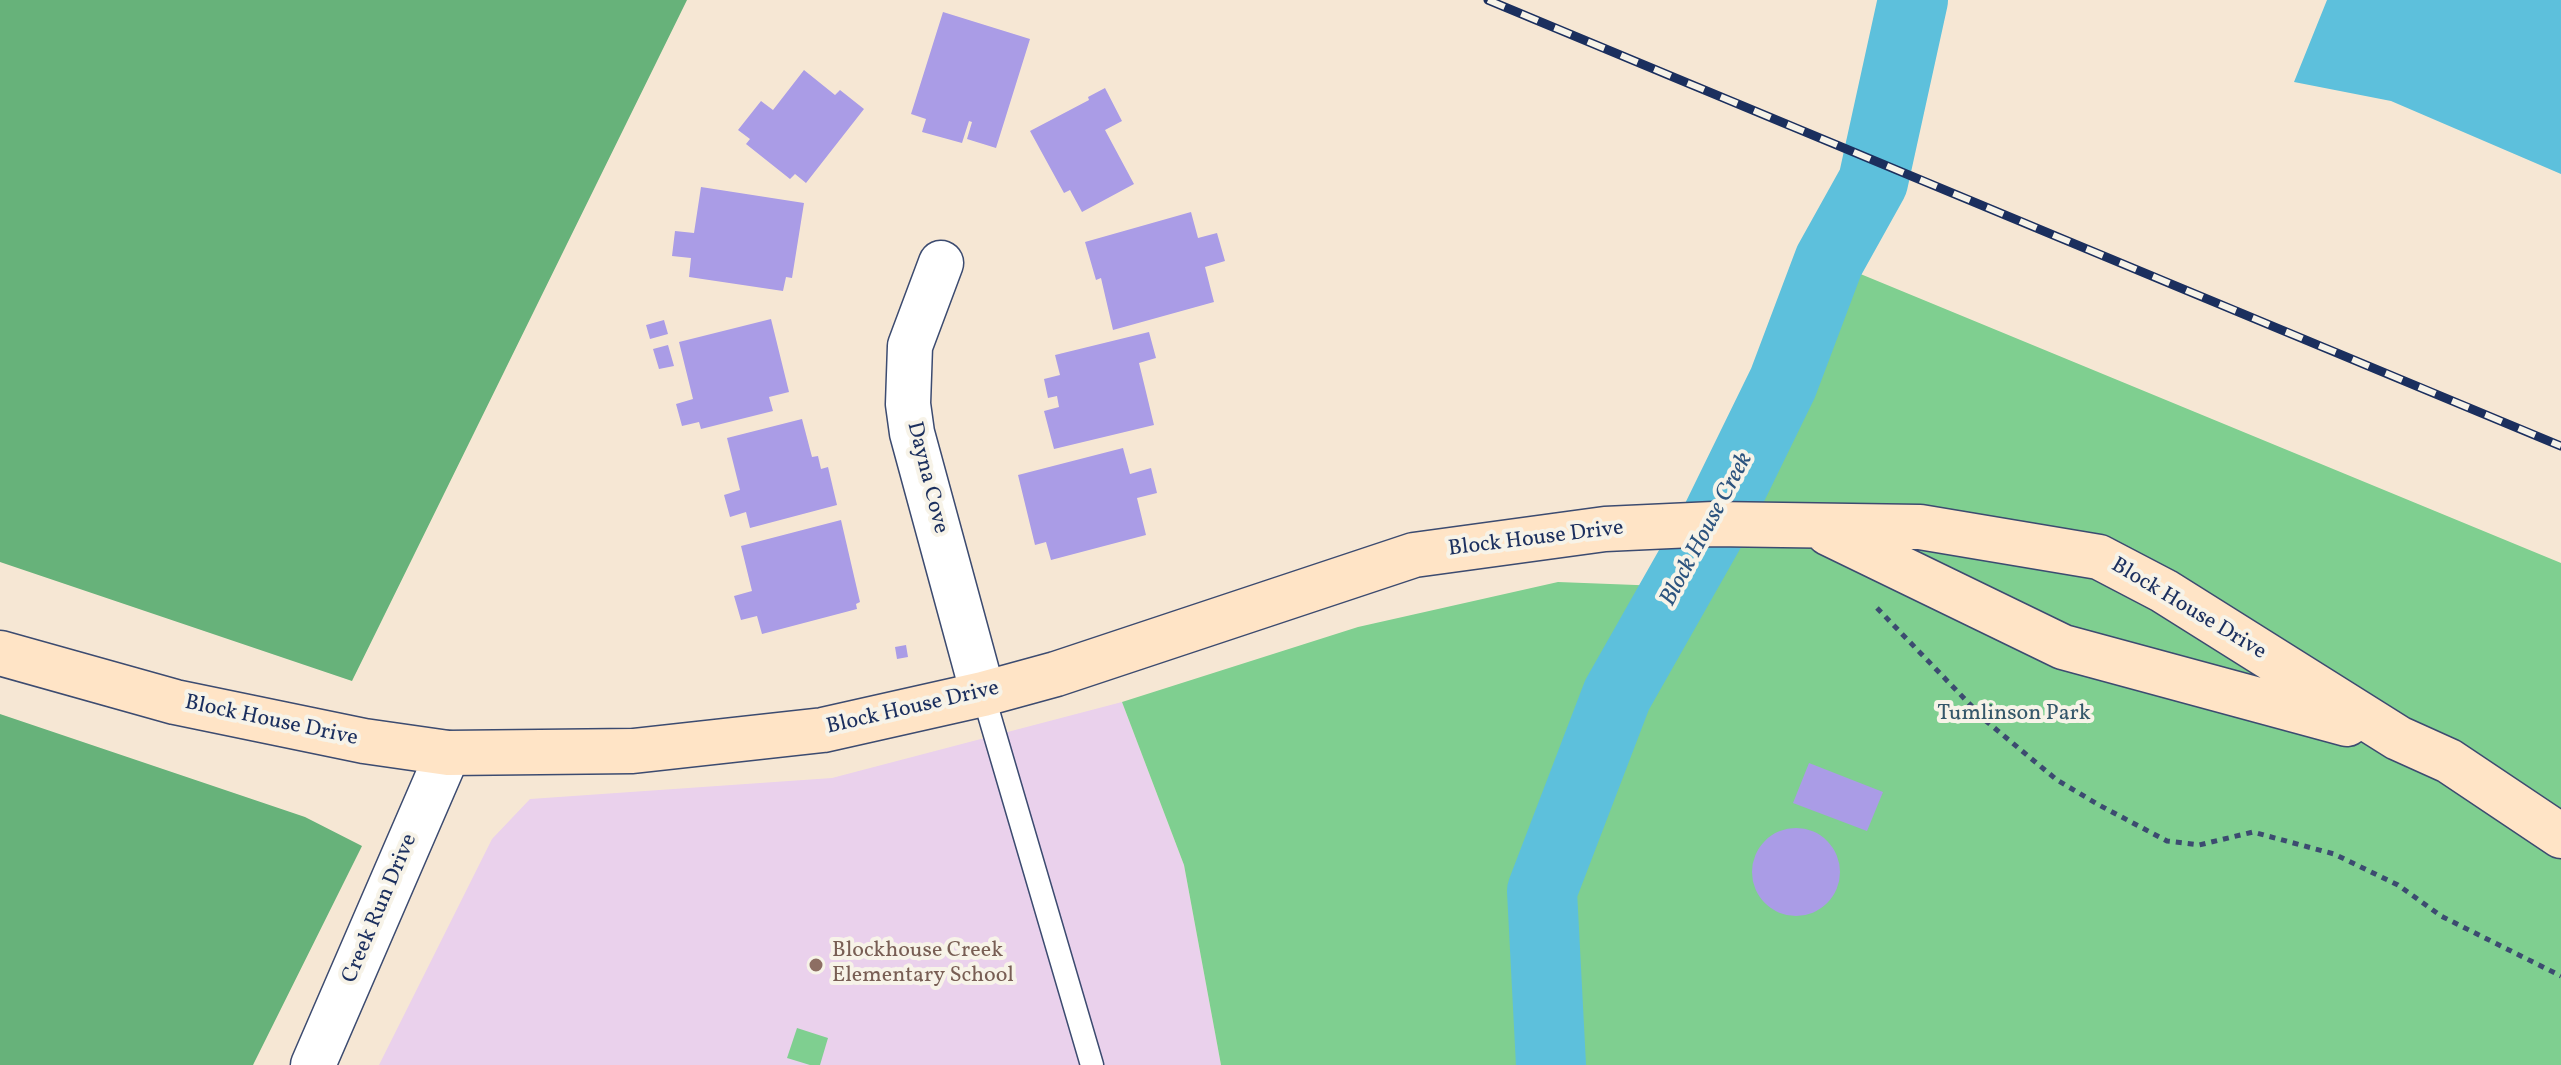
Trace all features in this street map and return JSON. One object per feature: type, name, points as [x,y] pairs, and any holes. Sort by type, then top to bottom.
[{"type":"street","name":"Dayna Cove","points":[[941,263],[910,346],[908,404],[912,433],[983,694]]},
{"type":"street","name":"Block House Drive","points":[[0,653],[175,702],[364,741],[448,753],[633,751],[823,730],[983,694],[1056,674],[1414,555],[1605,529],[1714,524],[1920,527],[2099,557],[2164,591],[2398,738],[2449,761],[2561,836]]},
{"type":"street","name":"Block House Drive","points":[[1815,527],[2063,647],[2398,738]]},
{"type":"street","name":"Creek Run Drive","points":[[323,1057],[448,753]]},
{"type":"lane","points":[[983,694],[1092,1065]]},
{"type":"path","points":[[1877,608],[1986,721],[2057,780],[2099,805],[2167,841],[2199,845],[2253,832],[2334,854],[2398,885],[2441,916],[2561,976]]},
{"type":"shaded area","name":"Blockhouse Creek Elementary School","points":[[1122,702],[1184,865],[1221,1065],[379,1065],[492,839],[530,799],[832,778]]},
{"type":"green space","points":[[0,0],[687,0],[352,681],[0,562]]},
{"type":"green space","name":"Tumlinson Park","points":[[1829,261],[2561,563],[2561,1065],[1221,1065],[1184,865],[1122,702],[1358,627],[1558,582],[1688,587],[1783,383]]},
{"type":"green space","points":[[0,714],[305,817],[362,846],[253,1065],[0,1065]]},
{"type":"green space","points":[[797,1028],[828,1038],[820,1065],[787,1058]]},
{"type":"water","points":[[2327,0],[2561,0],[2561,174],[2391,101],[2294,82]]},
{"type":"building","points":[[943,12],[1030,39],[996,148],[967,139],[972,122],[969,121],[962,143],[922,132],[926,119],[911,114]]},
{"type":"building","points":[[804,70],[835,95],[840,90],[864,109],[806,183],[795,174],[790,179],[746,144],[750,139],[738,130],[761,101],[773,110]]},
{"type":"building","points":[[1105,88],[1122,121],[1105,130],[1134,184],[1082,212],[1070,190],[1064,193],[1030,131],[1089,100],[1088,97]]},
{"type":"building","points":[[701,187],[804,203],[792,278],[786,277],[783,291],[689,277],[691,258],[672,256],[675,231],[694,233]]},
{"type":"building","points":[[1191,212],[1198,238],[1217,233],[1225,261],[1205,267],[1214,302],[1113,330],[1101,278],[1096,280],[1085,242]]},
{"type":"building","points":[[771,319],[789,392],[769,397],[773,411],[701,429],[699,422],[682,426],[676,404],[693,399],[679,342]]},
{"type":"building","points":[[664,320],[668,334],[650,339],[646,325]]},
{"type":"building","points":[[1149,332],[1156,358],[1139,363],[1154,425],[1054,449],[1044,411],[1059,407],[1057,396],[1048,398],[1044,379],[1060,375],[1055,355]]},
{"type":"building","points":[[668,345],[674,366],[659,369],[653,349]]},
{"type":"building","points":[[802,419],[812,457],[818,456],[821,469],[828,467],[837,505],[750,528],[746,512],[730,517],[724,495],[740,490],[727,438]]},
{"type":"building","points":[[1123,448],[1130,474],[1151,468],[1157,493],[1137,498],[1146,535],[1051,560],[1046,542],[1035,545],[1018,475]]},
{"type":"building","points":[[841,520],[860,602],[856,604],[857,609],[762,634],[757,616],[741,620],[734,596],[752,591],[741,546]]},
{"type":"building","points":[[906,645],[908,657],[897,659],[895,647]]},
{"type":"building","points":[[1809,763],[1883,792],[1867,831],[1793,803]]},
{"type":"building","points":[[1796,828],[1813,831],[1827,841],[1837,855],[1840,872],[1837,889],[1827,903],[1813,913],[1796,916],[1779,913],[1765,903],[1755,889],[1752,872],[1755,855],[1765,841],[1779,831]]},
{"type":"waterway","name":"Block House Creek","points":[[1551,1065],[1542,891],[1617,695],[1714,524],[1783,383],[1829,261],[1873,182],[1913,0]]},
{"type":"railway","points":[[1488,0],[2561,446]]},
{"type":"place","name":"Blockhouse Creek Elementary School","points":[[816,965]]}]
